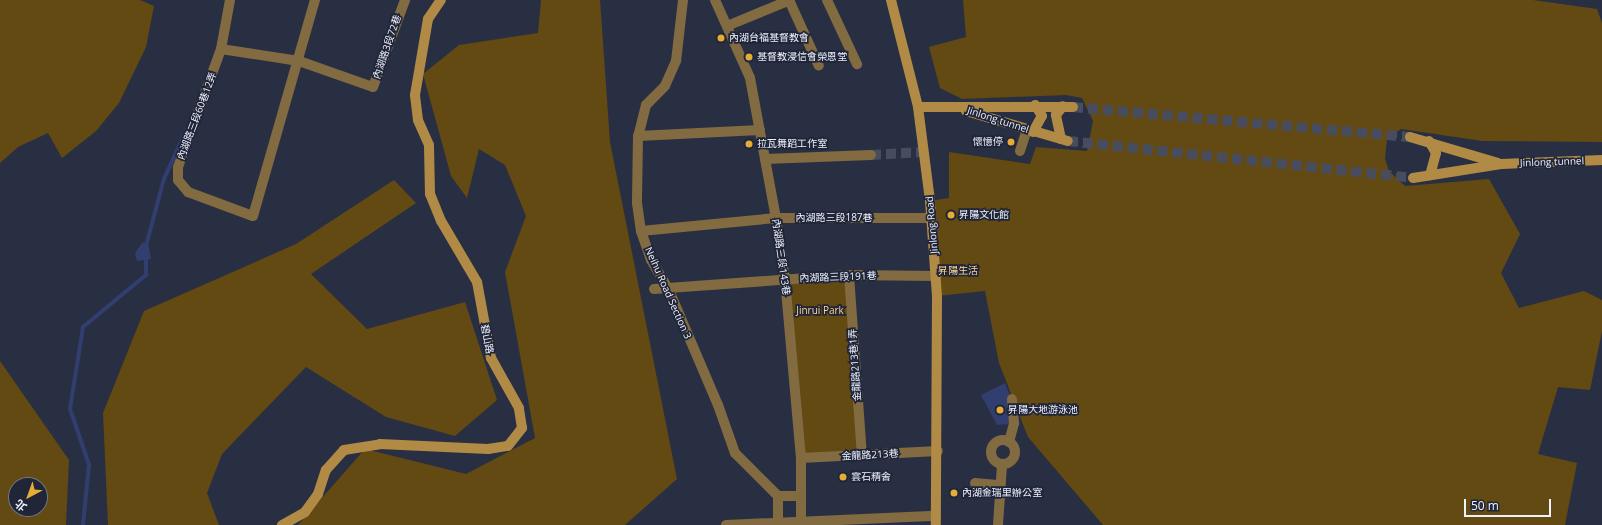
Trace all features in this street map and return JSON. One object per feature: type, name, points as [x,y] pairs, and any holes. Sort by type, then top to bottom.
[{"type":"street","name":"內湖路三段60巷12弄","points":[[230,0],[221,49],[178,168],[178,180],[188,192],[253,216],[299,61]]},
{"type":"street","points":[[221,49],[299,61],[315,0]]},
{"type":"street","name":"內湖路3段72巷","points":[[299,61],[373,87],[405,0]]},
{"type":"street","name":"碧山路","points":[[282,525],[305,512],[318,494],[326,470],[344,450],[380,444],[488,449],[508,446],[522,428],[519,408],[491,358],[478,282],[441,221],[430,194],[429,144],[418,120],[415,95],[428,19],[441,0]]},
{"type":"street","name":"Neihu Road Section 3","points":[[683,0],[676,61],[665,86],[646,105],[638,136],[637,202],[641,231],[651,260],[668,288],[735,453],[778,496]]},
{"type":"street","name":"內湖路三段143巷","points":[[715,0],[750,78],[776,218],[785,279],[801,458],[801,524]]},
{"type":"street","points":[[727,26],[789,0],[819,66]]},
{"type":"street","points":[[827,0],[857,64]]},
{"type":"street","name":"Jinlong Road","points":[[891,0],[918,107],[931,218],[936,276],[938,451],[936,521]]},
{"type":"street","points":[[1020,151],[1030,131],[1042,116],[1035,105]]},
{"type":"street","name":"Jinlong tunnel","points":[[1035,105],[1068,107],[1056,116],[1064,140],[1030,131],[962,109],[1035,105]]},
{"type":"street","points":[[918,107],[962,109]]},
{"type":"street","points":[[638,136],[760,130]]},
{"type":"street","name":"Jinlong tunnel","points":[[1410,137],[1429,141],[1501,164]]},
{"type":"street","points":[[1429,141],[1436,153],[1430,175]]},
{"type":"street","points":[[765,159],[871,155]]},
{"type":"street","name":"Jinlong tunnel","points":[[1413,178],[1501,164],[1602,160]]},
{"type":"street","name":"內湖路三段187巷","points":[[641,231],[776,218],[931,218]]},
{"type":"street","name":"內湖路三段191巷","points":[[654,289],[849,275],[936,276]]},
{"type":"street","name":"金龍路213巷1弄","points":[[849,275],[862,455]]},
{"type":"street","points":[[1002,464],[1014,456],[1009,442],[1014,423],[1012,399]]},
{"type":"street","points":[[1002,464],[993,457],[993,447],[1001,440],[1009,442]]},
{"type":"street","name":"金龍路213巷","points":[[801,458],[938,451]]},
{"type":"street","points":[[998,525],[1002,464]]},
{"type":"street","points":[[975,483],[1000,486]]},
{"type":"street","points":[[778,525],[778,496],[800,496]]},
{"type":"street","points":[[726,525],[936,521]]},
{"type":"green space","points":[[0,0],[140,0],[154,6],[146,47],[119,103],[96,131],[62,158],[48,133],[18,147],[0,163]]},
{"type":"green space","points":[[541,0],[600,0],[610,142],[677,479],[625,525],[298,525],[365,449],[466,474],[535,438],[505,272],[526,216],[505,165],[479,149],[467,198],[451,176],[423,74],[459,45],[538,33]]},
{"type":"green space","name":"昇陽生活","points":[[963,0],[1533,0],[1597,9],[1602,23],[1602,142],[1482,141],[1401,129],[1387,139],[1385,159],[1389,171],[1405,186],[1489,179],[1520,234],[1501,273],[1519,308],[1584,291],[1602,300],[1602,331],[1590,390],[1558,387],[1538,454],[1577,463],[1565,525],[1103,525],[1028,437],[999,363],[985,291],[937,296],[930,201],[949,198],[949,152],[1030,164],[1036,147],[1087,151],[1093,121],[1082,98],[1066,95],[962,99],[940,88],[929,47],[966,37]]},
{"type":"green space","points":[[394,180],[416,203],[311,274],[367,329],[465,302],[497,400],[455,436],[386,417],[306,367],[222,454],[207,493],[219,525],[108,525],[103,413],[144,311],[296,244]]},
{"type":"green space","name":"Jinrui Park","points":[[849,275],[862,455],[801,458],[785,279]]},
{"type":"green space","points":[[0,361],[69,460],[66,525],[0,525]]},
{"type":"water","points":[[148,242],[151,259],[137,261],[135,253],[142,243]]},
{"type":"water","name":"昇陽大地游泳池","points":[[1005,383],[1010,396],[1011,424],[997,425],[981,395]]},
{"type":"waterway","points":[[146,246],[164,179],[186,131]]},
{"type":"waterway","points":[[83,525],[89,465],[70,409],[83,327],[146,275],[146,256]]},
{"type":"tunnel","points":[[1073,107],[1410,137]]},
{"type":"tunnel","points":[[1068,141],[1413,178]]},
{"type":"tunnel","points":[[871,155],[923,152]]},
{"type":"place","name":"內湖台福基督教會","points":[[721,38]]},
{"type":"place","name":"基督教浸信會榮恩堂","points":[[749,57]]},
{"type":"place","name":"懷憶停","points":[[1011,142]]},
{"type":"place","name":"拉瓦舞蹈工作室","points":[[749,144]]},
{"type":"place","name":"昇陽文化館","points":[[951,215]]},
{"type":"place","name":"昇陽大地游泳池","points":[[1000,410]]},
{"type":"place","name":"雲石精舍","points":[[843,477]]},
{"type":"place","name":"內湖金瑞里辦公室","points":[[954,493]]}]
